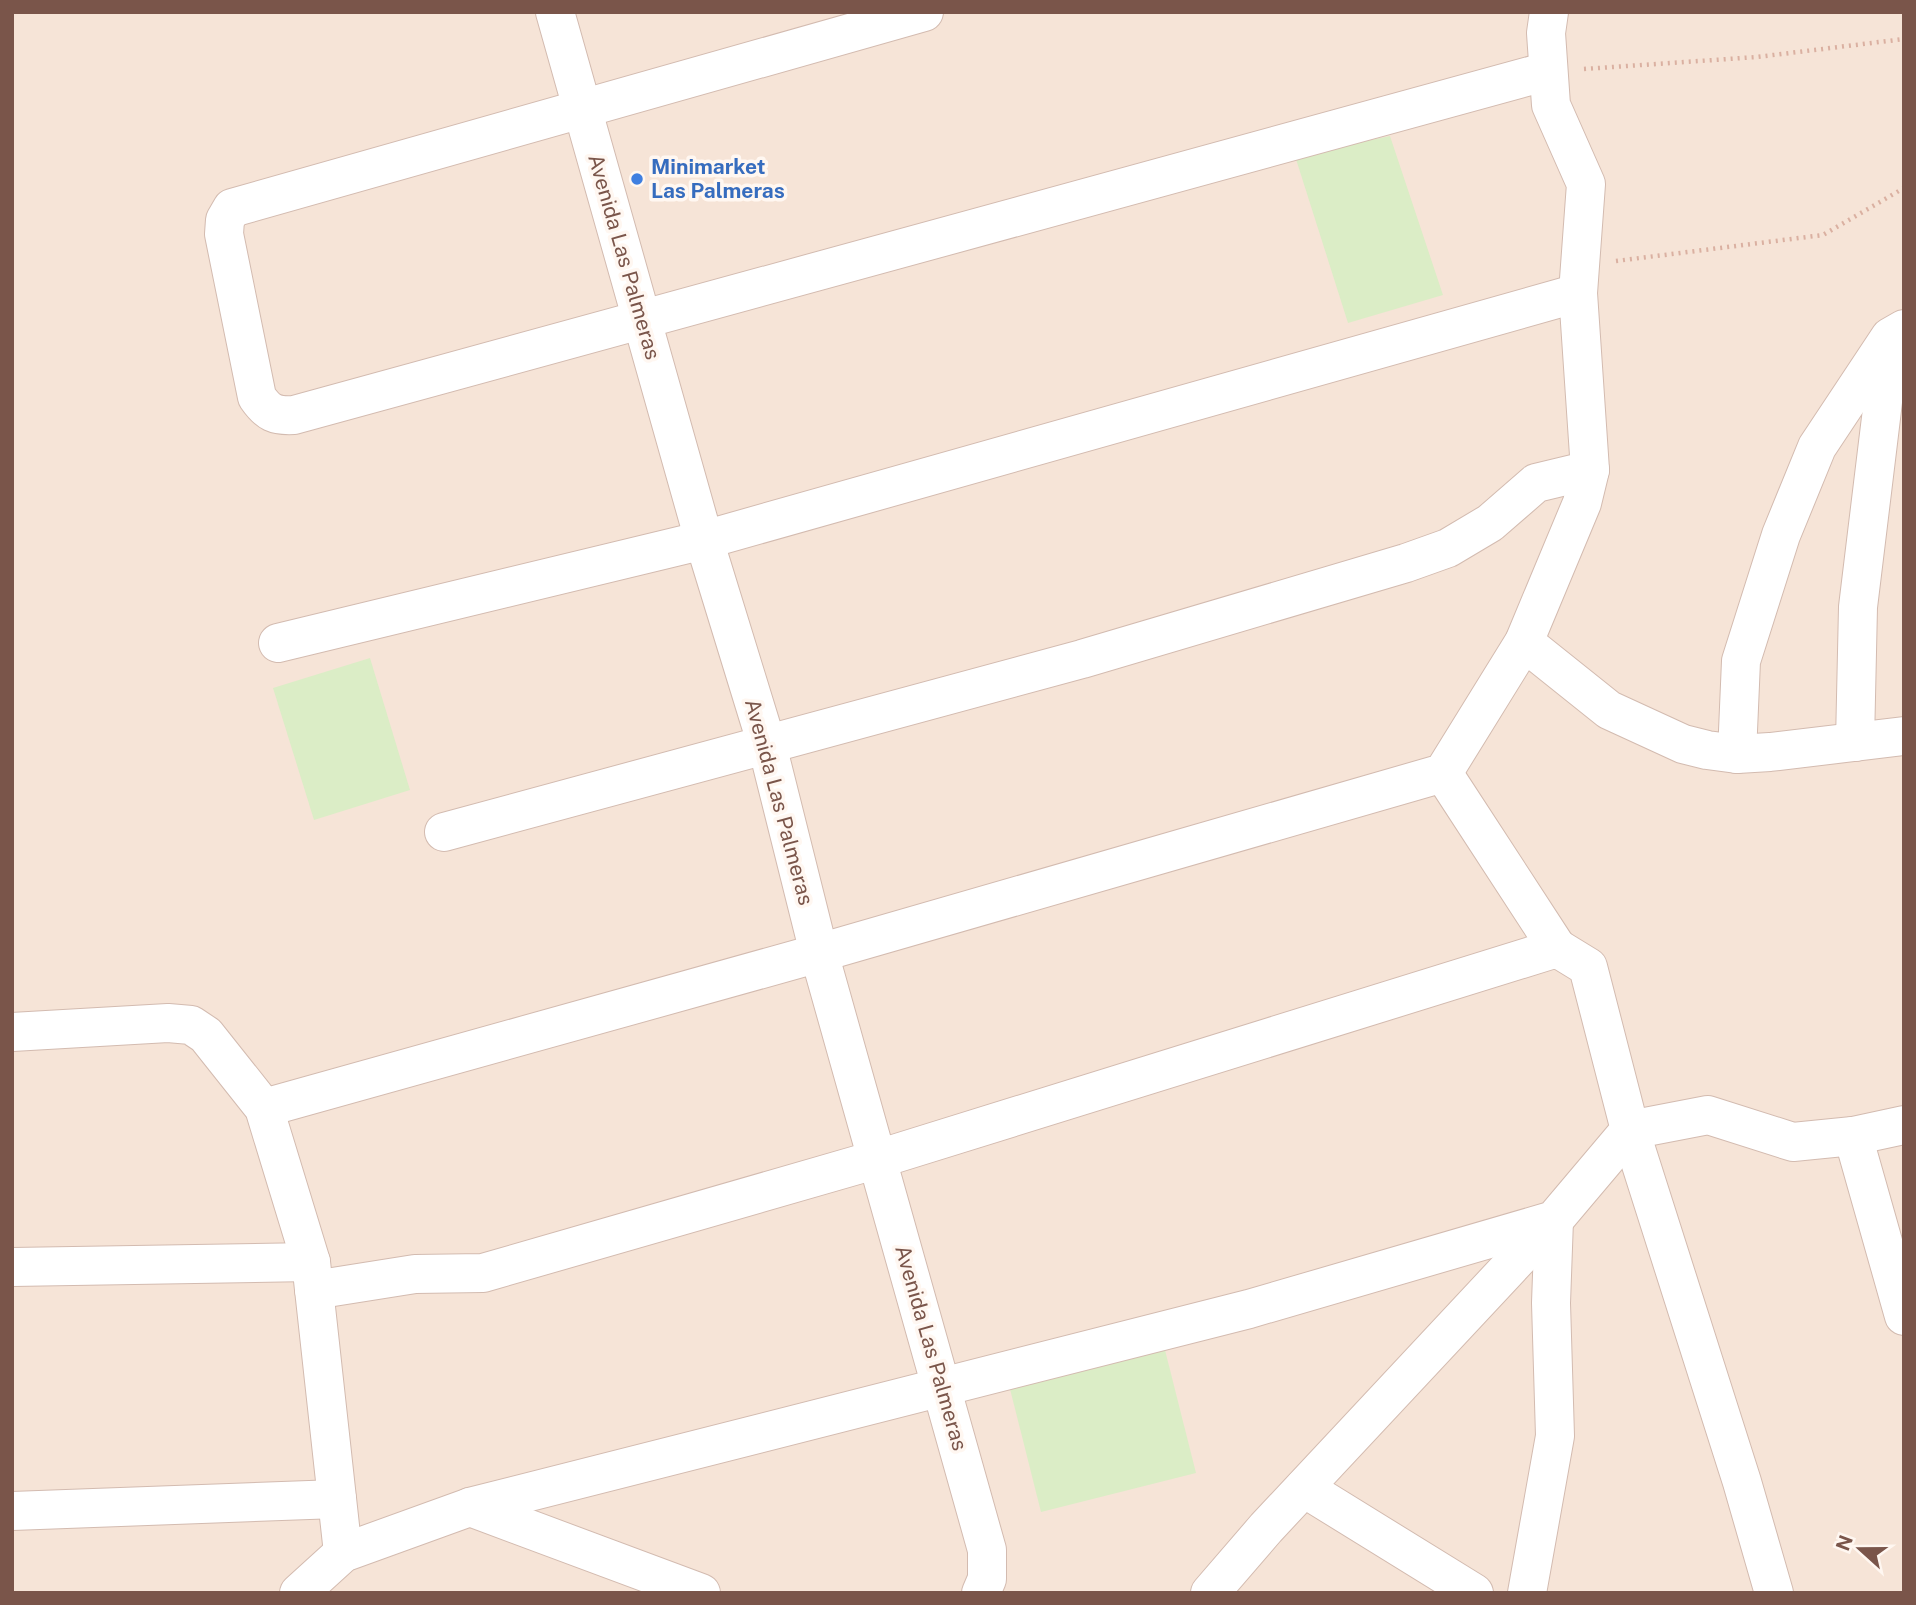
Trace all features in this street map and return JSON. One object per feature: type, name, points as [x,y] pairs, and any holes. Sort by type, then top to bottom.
[{"type":"street","name":"Avenida Las Palmeras","points":[[555,12],[704,540],[766,745],[819,953],[987,1550],[987,1579],[981,1593]]},
{"type":"street","points":[[924,12],[232,208],[225,220],[223,234],[257,397],[266,410],[278,416],[294,415],[1548,71]]},
{"type":"street","points":[[264,1108],[819,953],[1443,773],[1524,642],[1582,503],[1590,470],[1579,279],[1587,184],[1551,105],[1546,33],[1549,12]]},
{"type":"street","points":[[278,643],[704,540],[1579,279]]},
{"type":"street","points":[[1855,742],[1858,607],[1897,333]]},
{"type":"street","points":[[1737,754],[1741,661],[1781,536],[1817,447],[1897,333]]},
{"type":"street","points":[[444,832],[1082,659],[1406,563],[1448,548],[1490,523],[1536,483],[1590,470]]},
{"type":"street","points":[[1524,642],[1609,710],[1683,744],[1707,751],[1737,754],[1904,736]]},
{"type":"street","points":[[1443,773],[1556,948],[1588,967],[1630,1130],[1774,1593]]},
{"type":"street","points":[[12,1267],[313,1276],[483,1273],[877,1159],[1556,948]]},
{"type":"street","points":[[12,1032],[168,1023],[191,1025],[206,1035],[264,1108],[313,1276],[343,1553]]},
{"type":"street","points":[[1210,1593],[1554,1220],[1630,1130],[1708,1115],[1793,1142],[1853,1136],[1904,1125]]},
{"type":"street","points":[[1853,1136],[1904,1316]]},
{"type":"street","points":[[299,1593],[343,1553],[470,1507],[1249,1309],[1554,1220]]},
{"type":"street","points":[[1527,1593],[1555,1436],[1551,1303],[1554,1220]]},
{"type":"street","points":[[1304,1488],[1474,1593]]},
{"type":"street","points":[[12,1511],[337,1499]]},
{"type":"street","points":[[470,1507],[701,1593]]},
{"type":"path","points":[[1548,71],[1757,57],[1904,39]]},
{"type":"path","points":[[1579,279],[1823,235],[1904,188]]},
{"type":"shaded area","points":[[12,12],[1904,12],[1904,1593],[12,1593]]},
{"type":"green space","points":[[1390,136],[1443,295],[1348,323],[1295,156]]},
{"type":"green space","points":[[370,658],[410,790],[314,820],[273,688]]},
{"type":"green space","points":[[1165,1350],[1196,1473],[1041,1512],[1010,1389]]},
{"type":"place","name":"Minimarket Las Palmeras","points":[[637,179]]}]
